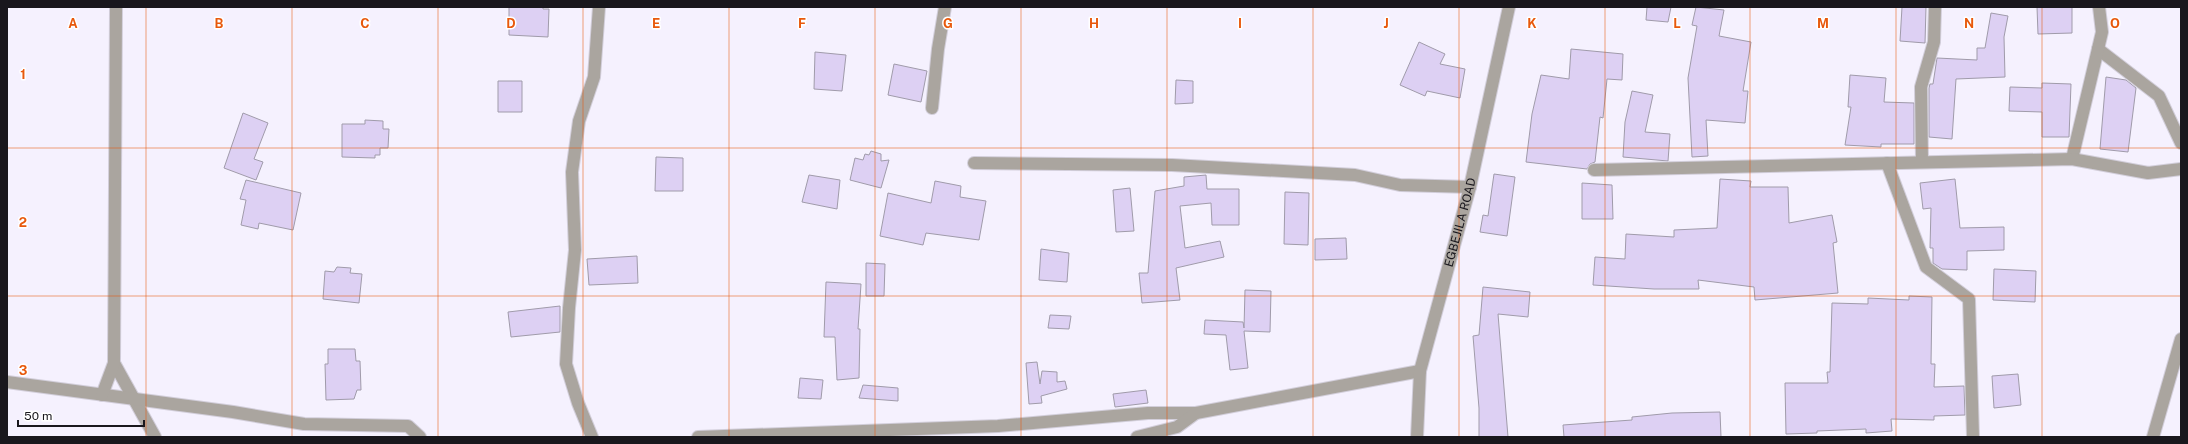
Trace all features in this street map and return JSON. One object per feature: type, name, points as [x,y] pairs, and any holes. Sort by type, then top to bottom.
[{"type":"street","points":[[102,395],[114,362],[116,7]]},
{"type":"street","points":[[592,437],[578,403],[566,364],[569,308],[575,250],[572,172],[580,121],[594,76],[598,7]]},
{"type":"street","points":[[932,108],[938,49],[945,7]]},
{"type":"street","name":"EGBEJILA ROAD","points":[[1417,437],[1420,371],[1470,188],[1509,7]]},
{"type":"street","points":[[1922,162],[1921,87],[1934,42],[1935,7]]},
{"type":"street","points":[[2072,159],[2102,32],[2099,7]]},
{"type":"street","points":[[2098,49],[2159,96],[2181,143]]},
{"type":"street","points":[[1594,170],[2072,159],[2148,173],[2181,169]]},
{"type":"street","points":[[974,163],[1180,165],[1355,175],[1400,185],[1470,188]]},
{"type":"street","points":[[1887,163],[1926,267],[1969,299],[1973,437]]},
{"type":"street","points":[[2153,437],[2181,339]]},
{"type":"street","points":[[114,362],[154,437]]},
{"type":"street","points":[[698,437],[998,426],[1148,412],[1196,413],[1420,371]]},
{"type":"street","points":[[7,382],[233,412],[304,424],[408,426],[420,437]]},
{"type":"street","points":[[1137,437],[1177,427],[1196,413]]},
{"type":"building","points":[[509,7],[543,7],[543,9],[549,9],[548,37],[509,35]]},
{"type":"building","points":[[1647,7],[1671,7],[1668,22],[1646,20]]},
{"type":"building","points":[[1696,7],[1724,10],[1719,36],[1751,42],[1743,91],[1748,91],[1745,123],[1706,120],[1708,156],[1692,157],[1688,78],[1697,26],[1692,25]]},
{"type":"building","points":[[1902,7],[1926,7],[1925,43],[1900,41]]},
{"type":"building","points":[[2037,7],[2072,7],[2072,33],[2038,34]]},
{"type":"building","points":[[1991,13],[2008,16],[2004,37],[2005,77],[1956,79],[1952,139],[1929,137],[1929,88],[1930,84],[1933,84],[1937,58],[1977,60],[1977,48],[1985,48]]},
{"type":"building","points":[[1419,42],[1445,54],[1440,64],[1465,69],[1460,98],[1427,91],[1425,96],[1400,85]]},
{"type":"building","points":[[1571,49],[1623,54],[1622,80],[1607,79],[1603,118],[1600,117],[1595,162],[1590,164],[1587,169],[1526,162],[1532,114],[1541,75],[1569,79]]},
{"type":"building","points":[[815,52],[846,55],[842,91],[814,89]]},
{"type":"building","points":[[894,64],[927,71],[921,102],[888,95]]},
{"type":"building","points":[[1850,75],[1886,78],[1884,102],[1914,103],[1914,144],[1881,144],[1881,147],[1845,145],[1851,107],[1848,107]]},
{"type":"building","points":[[2106,77],[2126,80],[2136,88],[2128,152],[2100,149]]},
{"type":"building","points":[[1176,80],[1193,81],[1193,103],[1175,104]]},
{"type":"building","points":[[498,81],[522,81],[522,112],[498,112]]},
{"type":"building","points":[[2042,83],[2071,84],[2069,137],[2042,137],[2042,112],[2009,111],[2010,87],[2042,88]]},
{"type":"building","points":[[1632,91],[1653,95],[1645,132],[1670,134],[1668,161],[1623,157],[1625,122]]},
{"type":"building","points":[[243,113],[268,123],[254,159],[263,162],[256,180],[224,168]]},
{"type":"building","points":[[365,120],[383,121],[383,129],[389,129],[388,148],[380,148],[380,155],[375,155],[375,158],[342,157],[342,124],[365,124]]},
{"type":"building","points":[[871,151],[881,154],[881,161],[889,160],[881,188],[850,180],[855,158],[863,160],[865,154],[869,155]]},
{"type":"building","points":[[656,157],[683,158],[683,191],[655,191]]},
{"type":"building","points":[[1494,174],[1515,177],[1507,236],[1480,232],[1483,215],[1488,216]]},
{"type":"building","points":[[809,175],[840,180],[837,209],[802,202]]},
{"type":"building","points":[[1206,175],[1207,189],[1239,189],[1239,225],[1212,225],[1211,203],[1180,206],[1185,248],[1220,241],[1224,257],[1176,268],[1180,300],[1142,303],[1139,273],[1148,273],[1155,191],[1184,186],[1184,177]]},
{"type":"building","points":[[1720,179],[1751,181],[1750,187],[1788,187],[1789,223],[1832,215],[1837,242],[1833,243],[1838,293],[1755,300],[1754,287],[1698,280],[1699,289],[1654,289],[1593,285],[1595,257],[1625,259],[1626,234],[1674,237],[1674,230],[1717,228]]},
{"type":"building","points":[[1955,179],[1960,228],[2004,227],[2004,250],[1967,251],[1967,270],[1942,269],[1933,263],[1933,248],[1930,248],[1931,208],[1923,209],[1920,183]]},
{"type":"building","points":[[246,180],[301,193],[293,230],[259,223],[258,229],[241,225],[246,200],[240,199]]},
{"type":"building","points":[[935,181],[961,186],[960,197],[986,201],[979,240],[926,233],[923,245],[880,236],[888,193],[931,203]]},
{"type":"building","points":[[1582,183],[1612,185],[1613,219],[1582,219]]},
{"type":"building","points":[[1130,188],[1134,231],[1116,232],[1113,190]]},
{"type":"building","points":[[1285,192],[1309,193],[1308,245],[1284,244]]},
{"type":"building","points":[[1346,238],[1347,259],[1315,260],[1315,239]]},
{"type":"building","points":[[1041,249],[1069,253],[1067,282],[1039,280]]},
{"type":"building","points":[[637,256],[638,283],[589,285],[587,259]]},
{"type":"building","points":[[866,263],[885,264],[884,296],[866,296]]},
{"type":"building","points":[[337,267],[351,268],[350,273],[362,274],[359,303],[323,299],[325,271],[334,272]]},
{"type":"building","points":[[1994,269],[2036,271],[2035,302],[1993,300]]},
{"type":"building","points":[[826,282],[861,284],[858,329],[860,329],[859,378],[837,380],[835,337],[824,337]]},
{"type":"building","points":[[1483,287],[1530,292],[1528,317],[1498,314],[1508,437],[1479,437],[1479,408],[1473,336],[1479,335]]},
{"type":"building","points":[[1245,290],[1271,291],[1270,332],[1244,331],[1248,368],[1230,370],[1226,335],[1204,334],[1205,320],[1243,322],[1244,328]]},
{"type":"building","points":[[1909,296],[1932,297],[1931,364],[1935,364],[1934,387],[1964,386],[1965,415],[1934,416],[1934,420],[1891,419],[1892,431],[1866,433],[1866,429],[1786,434],[1785,383],[1828,383],[1827,372],[1830,372],[1832,303],[1868,304],[1868,298],[1909,300]]},
{"type":"building","points":[[560,306],[560,332],[511,337],[508,312]]},
{"type":"building","points":[[1050,315],[1071,316],[1069,329],[1048,328]]},
{"type":"building","points":[[328,349],[355,349],[356,361],[360,361],[361,390],[357,390],[354,399],[326,400],[325,364],[328,364]]},
{"type":"building","points":[[1037,362],[1040,384],[1042,371],[1057,372],[1057,382],[1065,381],[1067,389],[1041,396],[1042,403],[1029,404],[1026,363]]},
{"type":"building","points":[[2018,374],[2021,405],[1994,408],[1992,376]]},
{"type":"building","points":[[800,378],[823,380],[821,399],[798,398]]},
{"type":"building","points":[[863,385],[898,388],[898,401],[859,398]]},
{"type":"building","points":[[1146,390],[1148,403],[1115,407],[1113,394]]},
{"type":"building","points":[[1720,412],[1721,437],[1564,437],[1563,425],[1632,420],[1632,417],[1672,413]]}]
